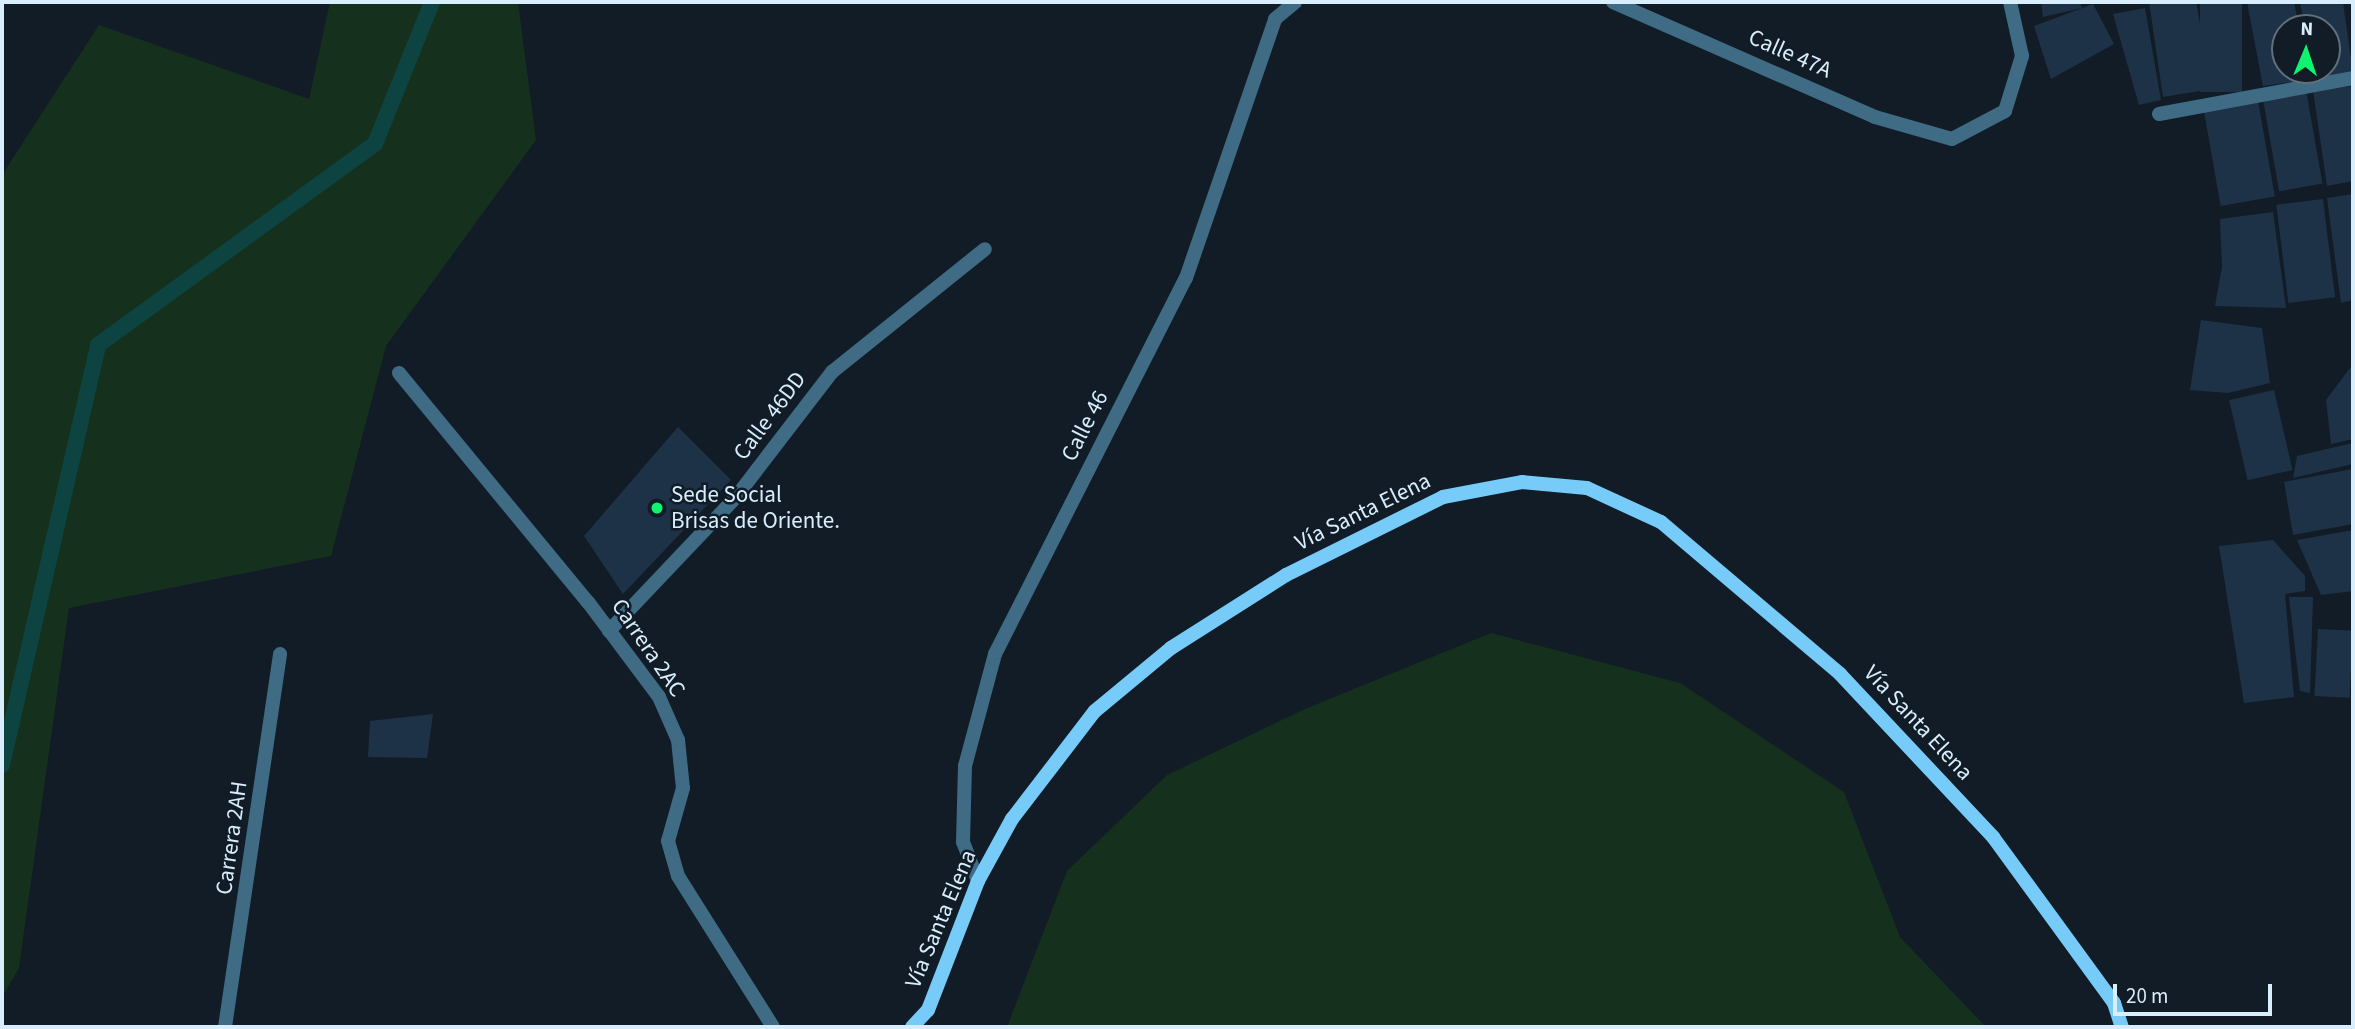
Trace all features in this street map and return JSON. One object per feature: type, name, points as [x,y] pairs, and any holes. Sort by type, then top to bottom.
[{"type":"main road","name":"Vía Santa Elena","points":[[912,1027],[928,1010],[978,881],[1012,819],[1095,711],[1171,648],[1286,575],[1443,497],[1522,482],[1587,488],[1661,522],[1840,674],[1993,837],[2114,1003],[2122,1027]]},
{"type":"street","name":"Calle 46","points":[[978,881],[963,842],[965,766],[995,654],[1185,278],[1275,19],[1295,2]]},
{"type":"street","name":"Calle 47A","points":[[1613,2],[1875,117],[1952,139],[2005,111],[2022,55],[2010,2]]},
{"type":"street","points":[[2159,114],[2353,78]]},
{"type":"street","name":"Calle 46DD","points":[[609,631],[736,497],[832,372],[985,248]]},
{"type":"street","name":"Carrera 2AC","points":[[399,373],[609,631],[659,697],[678,740],[683,788],[668,841],[678,876],[773,1027]]},
{"type":"street","name":"Carrera 2AH","points":[[225,1027],[280,654]]},
{"type":"green space","points":[[330,2],[518,2],[536,140],[386,346],[331,556],[69,608],[19,968],[2,997],[2,175],[99,25],[309,99]]},
{"type":"green space","points":[[1491,633],[1680,683],[1844,792],[1900,937],[1986,1027],[1007,1027],[1067,871],[1167,775],[1305,709]]},
{"type":"building","points":[[2041,2],[2080,2],[2082,8],[2043,17]]},
{"type":"building","points":[[2149,2],[2196,2],[2212,89],[2163,97]]},
{"type":"building","points":[[2200,2],[2242,2],[2242,92],[2200,92]]},
{"type":"building","points":[[2247,2],[2294,2],[2296,14],[2271,14],[2271,84],[2278,84],[2263,86]]},
{"type":"building","points":[[2300,2],[2343,2],[2353,73],[2341,76],[2341,14],[2302,14]]},
{"type":"building","points":[[2093,4],[2114,44],[2051,79],[2034,26]]},
{"type":"building","points":[[2145,8],[2161,100],[2139,105],[2113,14]]},
{"type":"building","points":[[2353,86],[2353,181],[2327,186],[2313,90]]},
{"type":"building","points":[[2306,90],[2322,184],[2279,191],[2263,98]]},
{"type":"building","points":[[2258,101],[2275,197],[2221,206],[2204,111]]},
{"type":"building","points":[[2353,194],[2353,300],[2341,303],[2327,198]]},
{"type":"building","points":[[2323,199],[2335,297],[2288,303],[2276,205]]},
{"type":"building","points":[[2273,212],[2286,308],[2215,306],[2222,267],[2220,219]]},
{"type":"building","points":[[2201,320],[2262,328],[2270,383],[2228,393],[2190,390]]},
{"type":"building","points":[[2353,364],[2353,439],[2331,444],[2326,400]]},
{"type":"building","points":[[2274,390],[2292,470],[2248,480],[2229,400]]},
{"type":"building","name":"Sede Social Brisas de Oriente.","points":[[678,427],[731,480],[623,594],[584,536]]},
{"type":"building","points":[[2353,443],[2353,464],[2293,478],[2297,456]]},
{"type":"building","points":[[2353,469],[2353,524],[2293,535],[2284,482]]},
{"type":"building","points":[[2353,530],[2353,591],[2321,595],[2297,540]]},
{"type":"building","points":[[2273,540],[2305,576],[2305,591],[2285,594],[2294,697],[2244,703],[2219,546]]},
{"type":"building","points":[[2289,597],[2313,597],[2310,693],[2300,691]]},
{"type":"building","points":[[2318,629],[2353,631],[2349,698],[2314,696]]},
{"type":"building","points":[[433,714],[427,758],[368,757],[370,721]]},
{"type":"waterway","points":[[2,765],[98,345],[375,144],[432,2]]},
{"type":"place","name":"Sede Social Brisas de Oriente.","points":[[657,508]]}]
